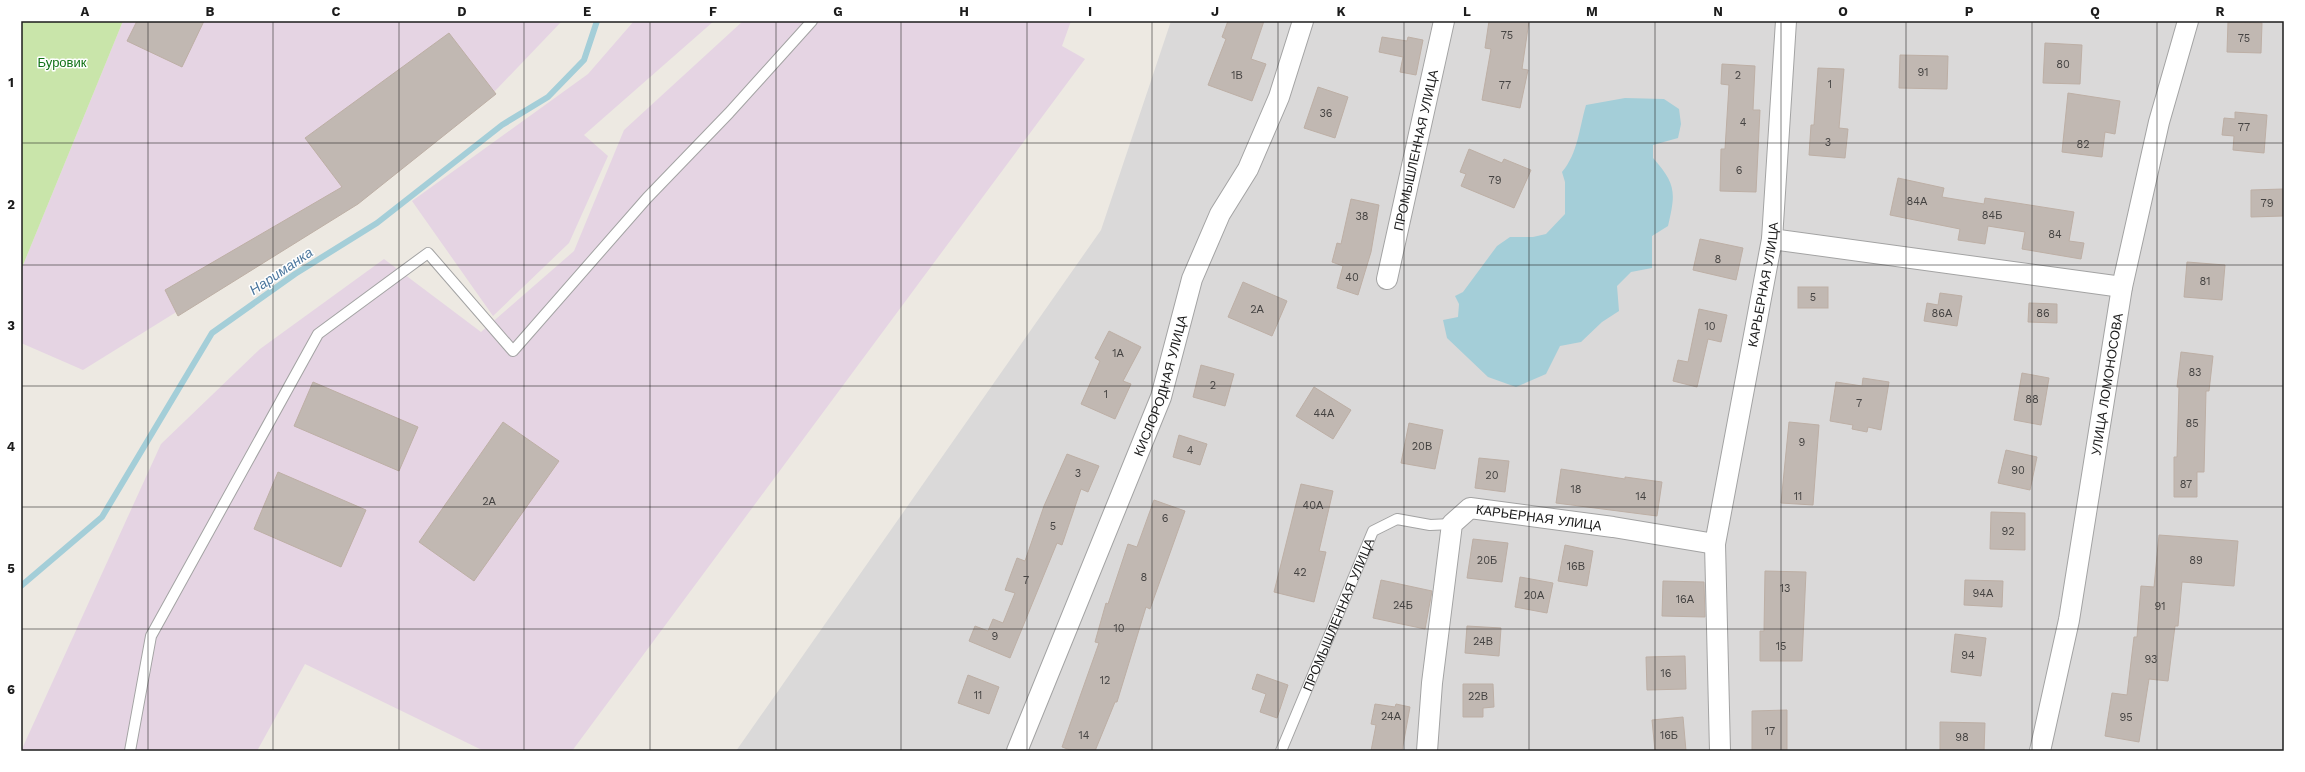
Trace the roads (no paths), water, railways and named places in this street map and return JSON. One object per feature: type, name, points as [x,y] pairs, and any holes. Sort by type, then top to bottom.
[{"type":"street","name":"КИСЛОРОДНАЯ УЛИЦА","points":[[1017,751],[1161,397],[1192,279],[1220,214],[1248,169],[1279,97],[1303,21]]},
{"type":"street","name":"ПРОМЫШЛЕННАЯ УЛИЦА","points":[[1388,279],[1444,21]]},
{"type":"street","name":"КАРЬЕРНАЯ УЛИЦА","points":[[1720,751],[1715,544],[1772,239],[1786,21]]},
{"type":"street","name":"УЛИЦА ЛОМОНОСОВА","points":[[2040,751],[2069,620],[2122,287],[2159,122],[2188,21]]},
{"type":"street","points":[[1772,239],[2122,287]]},
{"type":"street","name":"КАРЬЕРНАЯ УЛИЦА","points":[[1452,524],[1470,508],[1613,527],[1715,544]]},
{"type":"street","points":[[1427,751],[1432,683],[1452,524]]},
{"type":"lane","points":[[130,751],[151,636],[318,334],[428,253],[513,351],[648,198],[729,113],[812,21]]},
{"type":"lane","name":"ПРОМЫШЛЕННАЯ УЛИЦА","points":[[1281,751],[1373,531],[1397,519],[1430,525],[1452,524]]},
{"type":"water","points":[[1625,98],[1664,99],[1679,109],[1681,124],[1678,138],[1653,145],[1653,158],[1661,167],[1670,182],[1673,196],[1668,226],[1652,236],[1652,268],[1631,272],[1617,286],[1619,311],[1602,322],[1581,342],[1560,346],[1546,374],[1516,387],[1488,377],[1447,338],[1443,320],[1458,317],[1459,304],[1455,296],[1463,292],[1497,246],[1510,237],[1533,237],[1546,234],[1565,214],[1565,182],[1562,172],[1572,157],[1575,149],[1586,105]]},
{"type":"waterway","name":"Нариманка","points":[[21,586],[102,517],[212,333],[295,274],[377,223],[502,125],[548,97],[584,60],[597,21]]},
{"type":"park label","name":"Буровик","points":[[62,62]]}]
